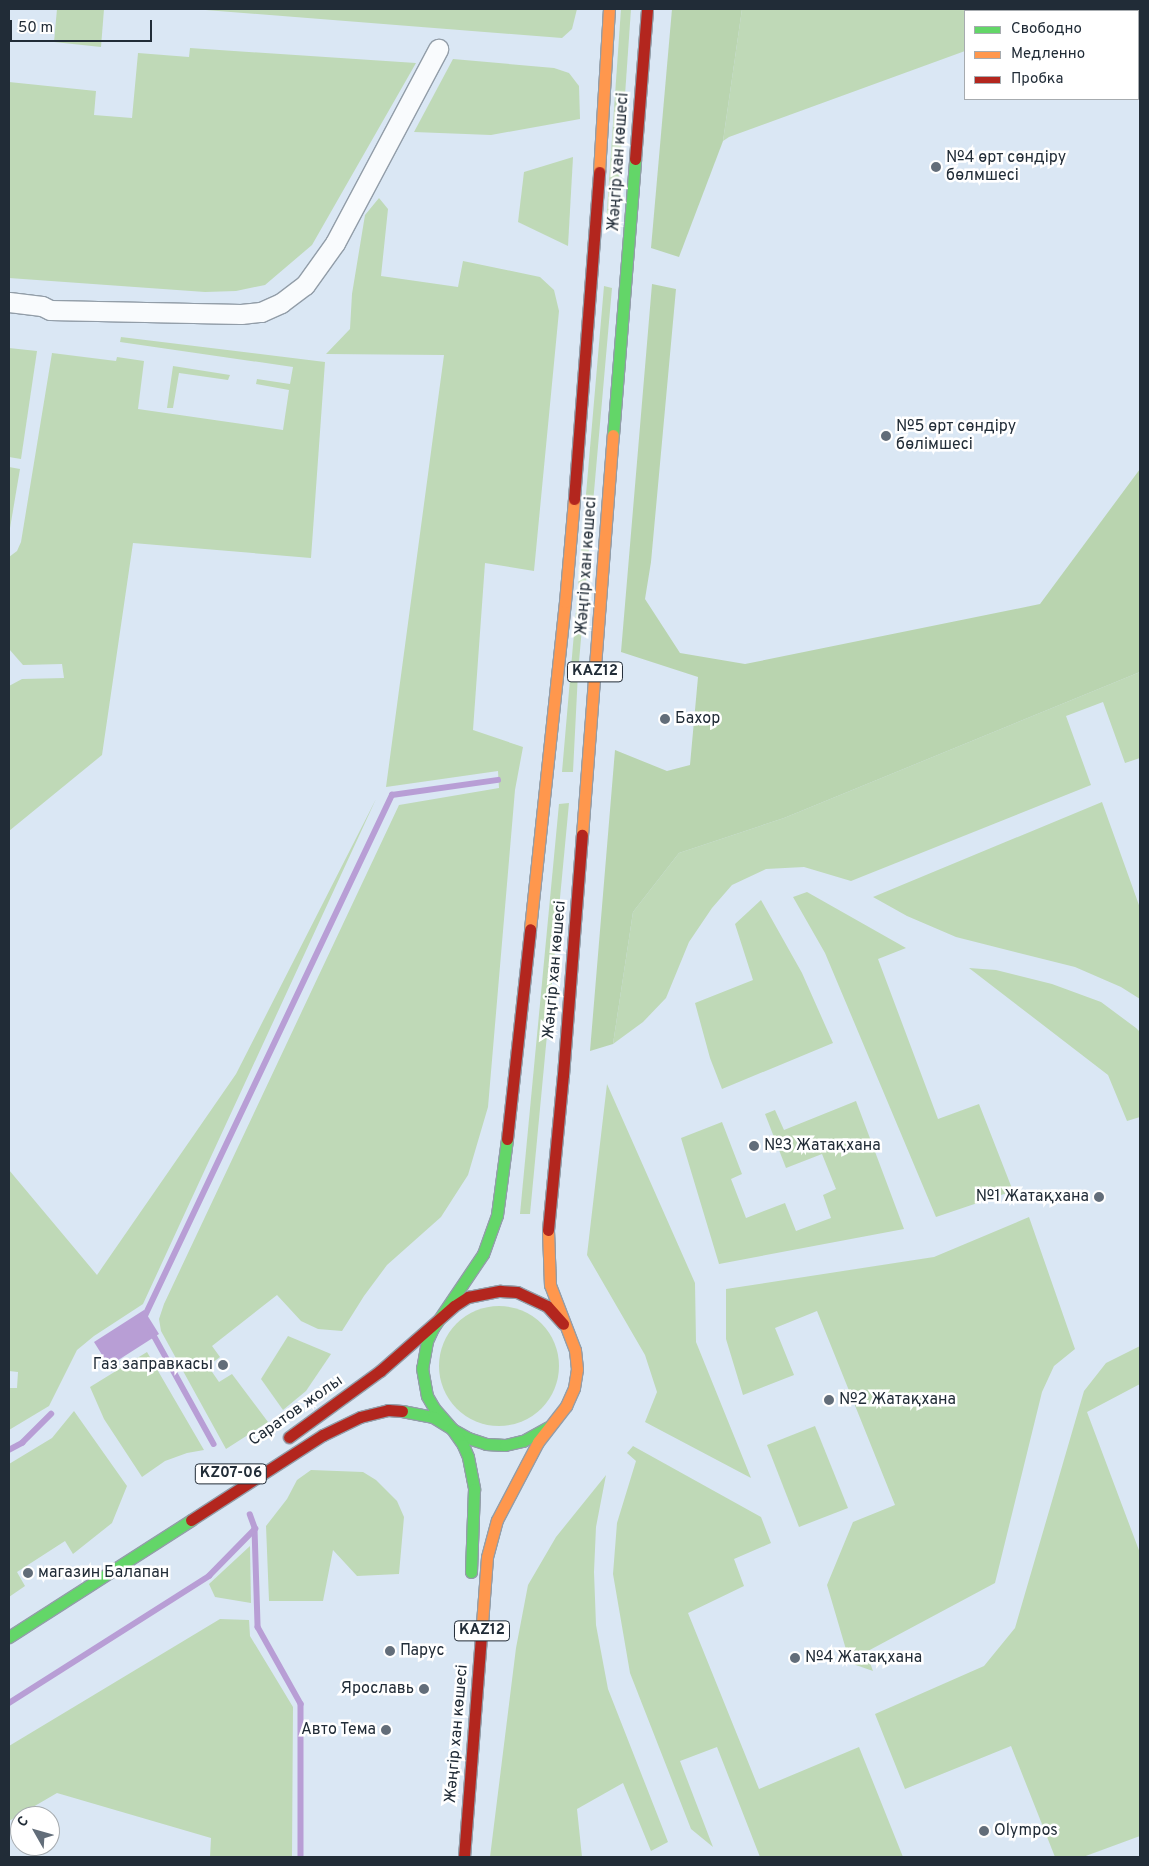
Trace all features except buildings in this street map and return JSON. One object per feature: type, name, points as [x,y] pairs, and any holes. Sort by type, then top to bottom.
[{"type":"main road","name":"Жәңгір хан көшесі","points":[[470,1585],[474,1489],[468,1457],[452,1429],[434,1408],[424,1382],[422,1368],[427,1341],[483,1254],[497,1215],[501,1192],[565,602],[590,304],[608,9]]},
{"type":"main road","name":"Жәңгір хан көшесі","points":[[464,1857],[488,1557],[497,1520],[519,1473],[538,1442],[566,1406],[574,1388],[577,1369],[575,1350],[550,1285],[547,1262],[548,1209],[564,1055],[647,9]]},
{"type":"main road","name":"Жәңгір хан көшесі","points":[[442,1317],[468,1297],[484,1292],[508,1292],[532,1298],[546,1306],[568,1332]]},
{"type":"main road","name":"Саратов жолы","points":[[279,1444],[380,1371],[442,1317]]},
{"type":"main road","name":"Саратов жолы","points":[[9,1637],[300,1450],[346,1423],[375,1412],[400,1410],[428,1415],[452,1429]]},
{"type":"main road","name":"Жәңгір хан көшесі","points":[[452,1429],[468,1438],[486,1444],[505,1445],[523,1441],[540,1433],[555,1422]]},
{"type":"street","points":[[9,302],[42,306],[50,310],[250,314],[272,307],[291,297],[305,285],[335,243],[438,49]]},
{"type":"green space","points":[[57,9],[104,9],[101,47],[54,42]]},
{"type":"green space","points":[[193,9],[577,9],[572,29],[562,38]]},
{"type":"green space","points":[[621,9],[631,9],[616,224],[606,224]]},
{"type":"green space","points":[[672,9],[742,9],[723,141],[679,257],[651,248]]},
{"type":"green space","points":[[742,9],[1140,9],[1139,18],[1139,10],[964,10],[964,51],[729,137],[723,141]]},
{"type":"green space","points":[[190,48],[416,63],[312,245],[265,285],[236,291],[205,292],[9,278],[9,82],[96,91],[94,115],[132,118],[138,53],[189,57]]},
{"type":"green space","points":[[453,59],[554,68],[569,73],[579,86],[580,119],[491,135],[414,132]]},
{"type":"green space","points":[[573,157],[568,246],[518,222],[524,172]]},
{"type":"green space","points":[[379,198],[388,209],[381,276],[458,287],[463,261],[540,277],[554,290],[559,311],[534,571],[485,563],[473,730],[523,747],[515,790],[488,1107],[468,1175],[441,1217],[387,1265],[364,1296],[342,1331],[318,1329],[301,1321],[277,1295],[212,1346],[220,1357],[208,1366],[219,1382],[232,1374],[268,1422],[226,1449],[161,1331],[159,1319],[164,1304],[399,805],[499,788],[498,771],[386,787],[444,355],[326,354],[350,329],[352,294],[365,215]]},
{"type":"green space","points":[[652,284],[676,289],[651,562],[645,599],[680,653],[745,664],[1040,604],[1140,469],[1140,672],[784,818],[679,853],[633,912],[613,1044],[590,1051],[615,750],[667,771],[690,765],[698,677],[621,652]]},
{"type":"green space","points":[[604,286],[612,288],[578,673],[573,772],[562,772]]},
{"type":"green space","points":[[121,337],[325,362],[311,558],[133,543],[102,755],[9,831],[9,686],[22,679],[64,678],[62,664],[23,665],[9,649],[9,557],[17,551],[21,542],[52,353],[116,361],[117,357],[144,361],[138,409],[283,430],[289,390],[256,384],[257,379],[290,384],[293,367],[120,342]]},
{"type":"green space","points":[[9,348],[37,351],[21,459],[9,457]]},
{"type":"green space","points":[[173,366],[230,375],[228,380],[179,373],[173,408],[167,408]]},
{"type":"green space","points":[[9,467],[20,469],[9,534]]},
{"type":"green space","points":[[1140,672],[1140,758],[1125,763],[1103,702],[1066,716],[1091,785],[851,881],[804,867],[766,869],[732,885],[712,908],[689,942],[666,998],[643,1022],[613,1044],[633,912],[679,853],[784,818]]},
{"type":"green space","points":[[376,799],[143,1304],[94,1336],[77,1350],[49,1406],[9,1430],[9,1388],[17,1388],[18,1372],[9,1371],[9,1170],[97,1275],[236,1074]]},
{"type":"green space","points":[[1102,802],[1140,908],[1140,999],[1121,987],[1075,967],[956,937],[907,916],[873,897]]},
{"type":"green space","points":[[569,803],[530,1214],[520,1214],[559,804]]},
{"type":"green space","points":[[807,892],[906,948],[878,959],[938,1119],[979,1104],[1013,1191],[936,1217],[825,953],[793,897]]},
{"type":"green space","points":[[761,900],[802,973],[833,1043],[722,1089],[710,1058],[695,1003],[753,980],[735,924]]},
{"type":"green space","points":[[969,968],[996,970],[1052,984],[1101,1002],[1136,1028],[1140,1032],[1140,1117],[1127,1121],[1108,1075]]},
{"type":"green space","points":[[607,1084],[695,1283],[696,1342],[751,1478],[645,1422],[657,1392],[645,1355],[587,1255]]},
{"type":"green space","points":[[856,1101],[904,1229],[719,1264],[681,1138],[722,1122],[742,1174],[731,1179],[746,1218],[785,1203],[796,1231],[831,1218],[823,1195],[836,1189],[822,1154],[786,1168],[765,1114],[775,1110],[784,1130]]},
{"type":"green space","points":[[1029,1217],[1075,1349],[1054,1366],[1042,1392],[995,1583],[866,1652],[873,1671],[850,1663],[827,1585],[853,1522],[895,1505],[817,1311],[775,1328],[794,1375],[743,1395],[726,1339],[726,1289],[934,1257]]},
{"type":"green space","points":[[499,1306],[522,1310],[542,1323],[555,1343],[559,1366],[555,1389],[542,1409],[522,1422],[499,1426],[476,1422],[456,1409],[443,1389],[439,1366],[443,1343],[456,1323],[476,1310]]},
{"type":"green space","points":[[288,1336],[331,1354],[306,1391],[283,1410],[261,1379]]},
{"type":"green space","points":[[1140,1346],[1140,1384],[1087,1412],[1140,1553],[1140,1836],[1083,1857],[1055,1857],[1011,1746],[905,1789],[875,1714],[984,1666],[1015,1628],[1084,1391],[1106,1363]]},
{"type":"green space","points":[[147,1352],[204,1450],[187,1453],[165,1461],[142,1477],[104,1419],[90,1387]]},
{"type":"green space","points":[[74,1411],[127,1486],[112,1523],[73,1554],[65,1541],[17,1572],[25,1586],[9,1597],[9,1464],[52,1438]]},
{"type":"green space","points":[[815,1426],[848,1508],[799,1527],[767,1445]]},
{"type":"green space","points":[[633,1446],[761,1517],[771,1543],[734,1559],[744,1586],[688,1613],[759,1789],[859,1747],[903,1857],[760,1857],[717,1747],[680,1761],[713,1847],[691,1829],[630,1673],[613,1574],[617,1523],[636,1461],[627,1453]]},
{"type":"green space","points":[[311,1470],[363,1472],[376,1480],[397,1501],[404,1517],[399,1574],[357,1576],[333,1550],[323,1601],[269,1601],[266,1526],[287,1499],[297,1480]]},
{"type":"green space","points":[[606,1475],[596,1527],[594,1572],[596,1625],[608,1689],[668,1842],[651,1851],[623,1783],[577,1809],[582,1857],[490,1857],[516,1648],[528,1585],[556,1537]]},
{"type":"green space","points":[[250,1546],[251,1603],[215,1597],[209,1584]]},
{"type":"green space","points":[[220,1619],[249,1620],[250,1636],[293,1707],[292,1857],[210,1857],[211,1838],[57,1793],[35,1806],[10,1806],[9,1821],[9,1746]]},
{"type":"shaded area","points":[[144,1310],[159,1334],[109,1366],[94,1342]]},
{"type":"waterway","points":[[143,1320],[392,795],[498,780]]},
{"type":"waterway","points":[[151,1330],[214,1444]]},
{"type":"waterway","points":[[9,1450],[22,1443],[51,1414]]},
{"type":"waterway","points":[[9,1703],[209,1576],[255,1529],[250,1515]]},
{"type":"waterway","points":[[255,1529],[258,1627],[301,1704],[301,1857]]},
{"type":"traffic: fast","points":[[613,435],[635,159]]},
{"type":"traffic: fast","points":[[507,1139],[497,1215],[483,1254],[433,1328],[427,1341],[422,1368],[427,1396],[434,1408],[452,1429],[468,1438],[486,1444],[505,1445],[523,1441],[548,1427]]},
{"type":"traffic: fast","points":[[402,1411],[433,1417],[452,1429],[463,1445],[468,1457],[474,1489],[471,1572]]},
{"type":"traffic: fast","points":[[9,1637],[191,1520]]},
{"type":"traffic: slow","points":[[599,172],[609,9]]},
{"type":"traffic: slow","points":[[582,835],[613,435]]},
{"type":"traffic: slow","points":[[530,929],[565,602],[574,499]]},
{"type":"traffic: slow","points":[[481,1637],[487,1557],[497,1520],[538,1442],[566,1406],[574,1388],[577,1369],[575,1350],[550,1285],[548,1230]]},
{"type":"traffic: jam","points":[[635,159],[647,9]]},
{"type":"traffic: jam","points":[[574,499],[599,172]]},
{"type":"traffic: jam","points":[[548,1230],[563,1075],[582,835]]},
{"type":"traffic: jam","points":[[507,1139],[530,929]]},
{"type":"traffic: jam","points":[[289,1437],[380,1371],[454,1306],[468,1297],[500,1291],[517,1292],[547,1306],[563,1324]]},
{"type":"traffic: jam","points":[[191,1520],[323,1435],[360,1417],[388,1410],[402,1411]]},
{"type":"traffic: jam","points":[[464,1857],[481,1637]]},
{"type":"place","name":"№4 өрт сөндіру бөлмшесі","points":[[936,167]]},
{"type":"place","name":"№5 өрт сөндіру бөлімшесі","points":[[886,436]]},
{"type":"place","name":"Бахор","points":[[665,719]]},
{"type":"place","name":"№3 Жатақхана","points":[[754,1146]]},
{"type":"place","name":"№1 Жатақхана","points":[[1099,1197]]},
{"type":"place","name":"Газ заправкасы","points":[[223,1365]]},
{"type":"place","name":"№2 Жатақхана","points":[[829,1400]]},
{"type":"place","name":"магазин Балапан","points":[[28,1573]]},
{"type":"place","name":"Парус","points":[[390,1651]]},
{"type":"place","name":"№4 Жатақхана","points":[[795,1658]]},
{"type":"place","name":"Ярославь","points":[[424,1689]]},
{"type":"place","name":"Авто Тема","points":[[386,1730]]},
{"type":"place","name":"Olympos","points":[[984,1831]]}]
